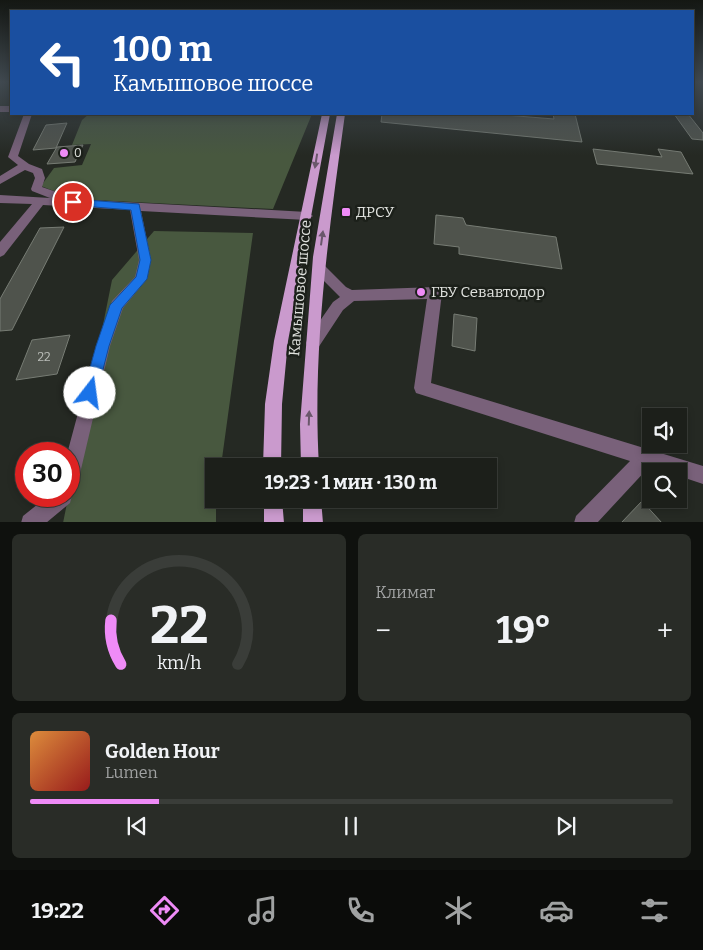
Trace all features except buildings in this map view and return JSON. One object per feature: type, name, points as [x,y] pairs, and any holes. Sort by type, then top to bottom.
[{"type":"main road","name":"Камышовое шоссе","points":[[272,458],[271,436],[280,353],[297,256],[307,216],[319,141],[326,115]]},
{"type":"main road","name":"Камышовое шоссе","points":[[310,458],[308,424],[319,268],[336,135],[341,115]]},
{"type":"main road","points":[[273,508],[274,522]]},
{"type":"main road","points":[[312,508],[313,522]]},
{"type":"street","points":[[28,115],[13,157],[25,166],[38,171],[40,178],[36,189],[73,202]]},
{"type":"street","points":[[0,181],[10,173],[25,166]]},
{"type":"street","name":"Камышовое шоссе","points":[[0,199],[307,216]]},
{"type":"street","points":[[0,252],[40,202]]},
{"type":"street","points":[[79,442],[103,346],[117,305],[141,279],[145,260],[135,206]]},
{"type":"street","points":[[319,268],[341,290],[351,296],[435,292],[422,388],[703,475]]},
{"type":"street","points":[[313,343],[338,306],[351,296]]},
{"type":"street","points":[[583,522],[644,458]]},
{"type":"street","points":[[30,522],[49,507]]},
{"type":"green space","points":[[88,115],[312,115],[273,209],[74,199],[41,186],[54,168],[82,165],[91,144],[72,145],[82,120]]},
{"type":"green space","points":[[154,231],[253,233],[222,458],[205,458],[205,508],[216,508],[216,522],[63,522],[66,507],[80,507],[79,442],[112,280]]},
{"type":"place","name":"0","points":[[64,153]]},
{"type":"place","name":"ДРСУ","points":[[346,212]]},
{"type":"place","name":"ГБУ Севавтодор","points":[[421,292]]},
{"type":"route","points":[[73,202],[135,206],[145,260],[141,279],[117,305],[90,393]]}]
